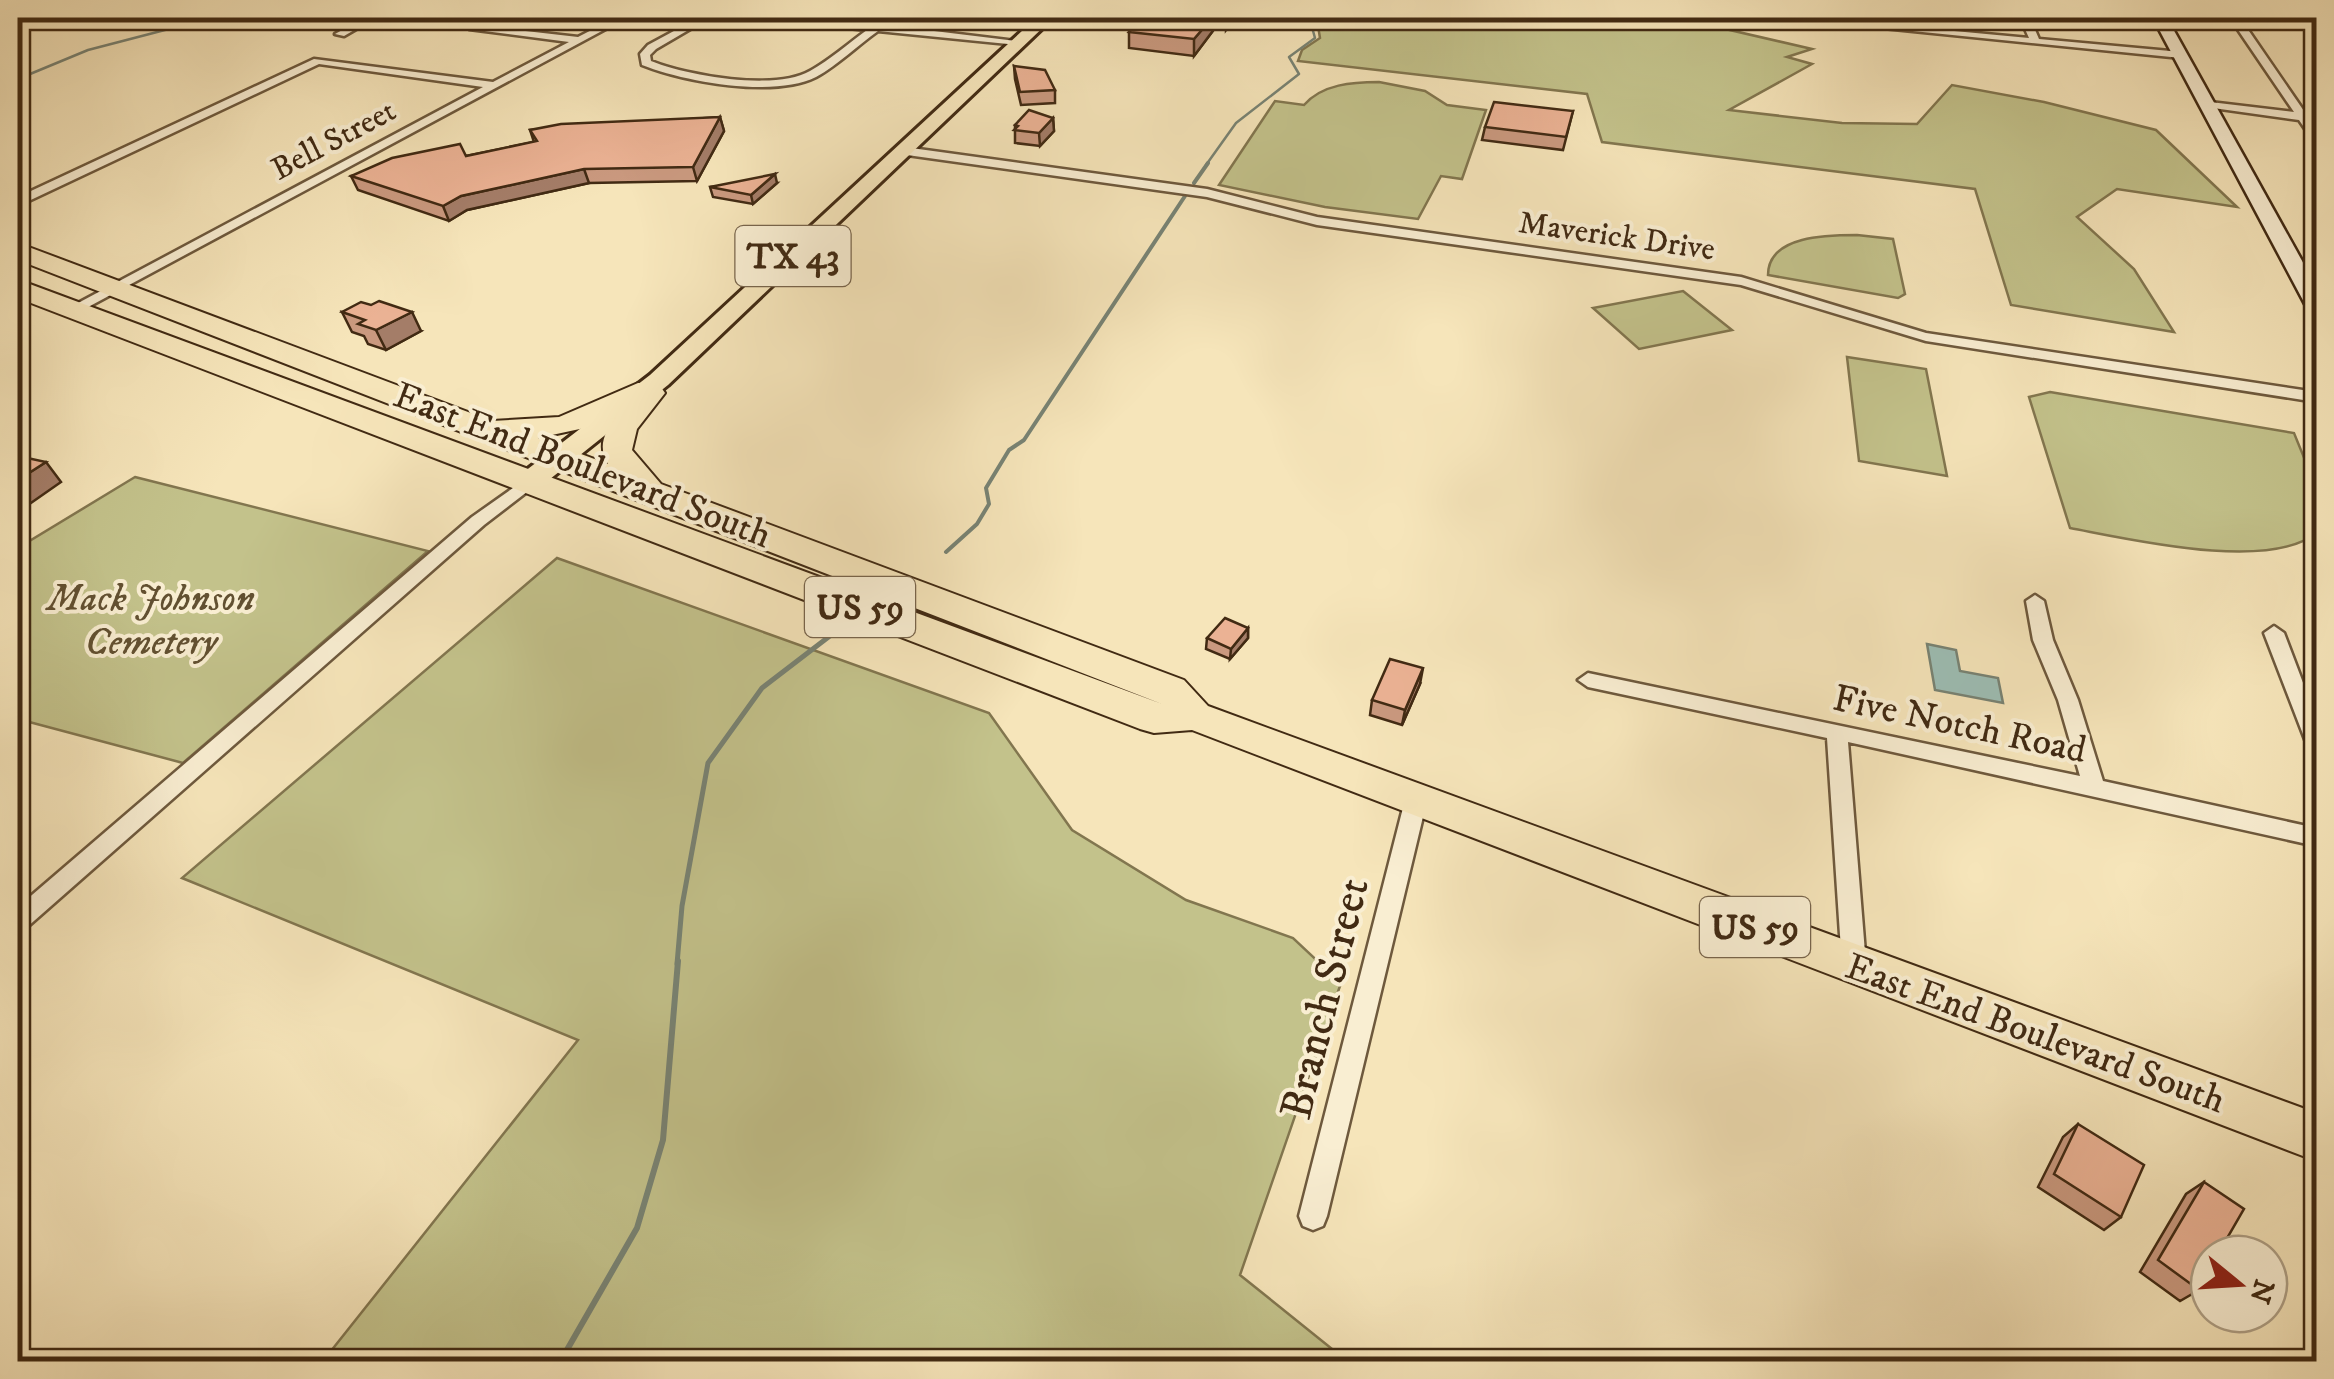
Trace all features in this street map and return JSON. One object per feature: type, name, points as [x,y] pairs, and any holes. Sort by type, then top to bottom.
[{"type":"highway","name":"East End Boulevard South","points":[[18,251],[1171,690],[1194,716]]},
{"type":"highway","name":"East End Boulevard South","points":[[18,290],[1154,718],[1194,716],[2316,1137]]},
{"type":"highway","points":[[464,418],[518,429],[554,427],[593,416],[653,385]]},
{"type":"highway","points":[[653,385],[622,430],[615,450],[627,471],[669,497]]},
{"type":"main road","name":"TX 43","points":[[530,481],[653,385],[1045,18]]},
{"type":"street","points":[[340,34],[370,18]]},
{"type":"street","name":"Bell Street","points":[[72,310],[621,18]]},
{"type":"street","points":[[704,18],[652,48],[645,54],[646,63],[669,72],[756,84],[788,83],[813,74],[889,18]]},
{"type":"street","points":[[783,18],[1019,42]]},
{"type":"street","points":[[1790,18],[2181,55]]},
{"type":"street","points":[[1910,18],[1914,31]]},
{"type":"street","points":[[2026,18],[2036,42]]},
{"type":"street","points":[[2160,18],[2307,269],[2316,304]]},
{"type":"street","points":[[2235,18],[2310,118],[2316,137]]},
{"type":"street","points":[[469,26],[578,40]]},
{"type":"street","points":[[18,202],[318,61],[494,85]]},
{"type":"street","points":[[2210,105],[2310,118]]},
{"type":"street","name":"Maverick Drive","points":[[904,150],[1198,192],[1323,222],[1727,278],[1782,290],[1879,325],[1926,337],[2316,398]]},
{"type":"street","points":[[18,922],[478,521],[530,481]]},
{"type":"street","points":[[2035,601],[2044,640],[2068,700],[2094,787]]},
{"type":"street","points":[[2274,633],[2316,742]]},
{"type":"street","name":"Five Notch Road","points":[[1588,680],[2316,837]]},
{"type":"street","points":[[1836,732],[1854,965]]},
{"type":"street","name":"Branch Street","points":[[1313,1216],[1416,800]]},
{"type":"green space","points":[[1688,18],[1812,49],[1787,57],[1812,64],[1729,110],[1842,123],[1917,124],[1952,85],[2044,102],[2156,130],[2237,207],[2117,189],[2077,217],[2134,269],[2174,332],[2011,305],[1975,189],[1602,142],[1587,94],[1298,61],[1302,50],[1320,38],[1317,20]]},
{"type":"green space","points":[[1379,82],[1425,91],[1447,105],[1486,110],[1462,179],[1441,176],[1418,219],[1325,207],[1219,185],[1275,101],[1304,105],[1329,88]]},
{"type":"green space","points":[[1857,235],[1893,239],[1905,294],[1898,298],[1768,275],[1778,252],[1789,245],[1817,237]]},
{"type":"green space","points":[[1683,291],[1732,330],[1639,349],[1593,308]]},
{"type":"green space","points":[[1847,357],[1926,369],[1947,476],[1859,461]]},
{"type":"green space","points":[[2050,392],[2294,433],[2316,487],[2316,533],[2294,544],[2233,551],[2161,545],[2070,528],[2029,397]]},
{"type":"green space","name":"Mack Johnson Cemetery","points":[[135,477],[428,551],[183,763],[18,719],[18,548]]},
{"type":"green space","points":[[557,558],[989,713],[1072,830],[1186,900],[1293,938],[1341,983],[1240,1275],[1347,1361],[323,1361],[578,1040],[182,878]]},
{"type":"water","points":[[1927,644],[1956,650],[1960,671],[1998,678],[2003,703],[1935,690]]},
{"type":"building","points":[[1142,18],[1212,18],[1194,39],[1129,32]]},
{"type":"building","points":[[1014,66],[1045,70],[1055,90],[1020,92]]},
{"type":"building","points":[[1494,102],[1573,111],[1566,137],[1485,127]]},
{"type":"building","points":[[1029,110],[1053,118],[1039,133],[1014,130]]},
{"type":"building","points":[[720,117],[693,167],[584,169],[461,196],[443,206],[351,176],[392,158],[460,144],[466,156],[537,141],[530,130],[561,124]]},
{"type":"building","points":[[775,174],[751,195],[710,187]]},
{"type":"building","points":[[379,301],[412,312],[376,330],[358,324],[365,320],[342,312],[361,302],[371,305]]},
{"type":"building","points":[[18,456],[46,462],[18,480]]},
{"type":"building","points":[[1225,618],[1248,628],[1231,649],[1207,638]]},
{"type":"building","points":[[1390,659],[1423,668],[1405,710],[1372,700]]},
{"type":"building","points":[[2078,1124],[2144,1165],[2121,1217],[2054,1174]]},
{"type":"building","points":[[2204,1182],[2244,1209],[2230,1234],[2189,1234],[2189,1283],[2158,1260]]},
{"type":"waterway","points":[[18,79],[88,50],[211,18]]},
{"type":"waterway","points":[[1206,165],[1236,123],[1299,74],[1289,57],[1315,38],[1310,20],[1313,18]]},
{"type":"waterway","points":[[1194,183],[1208,163]]},
{"type":"waterway","points":[[946,552],[977,524],[989,504],[986,488],[1009,450],[1024,440],[1185,196]]},
{"type":"waterway","points":[[677,964],[682,906],[708,763],[762,688],[835,632]]},
{"type":"waterway","points":[[560,1362],[637,1228],[663,1140],[678,961]]}]
